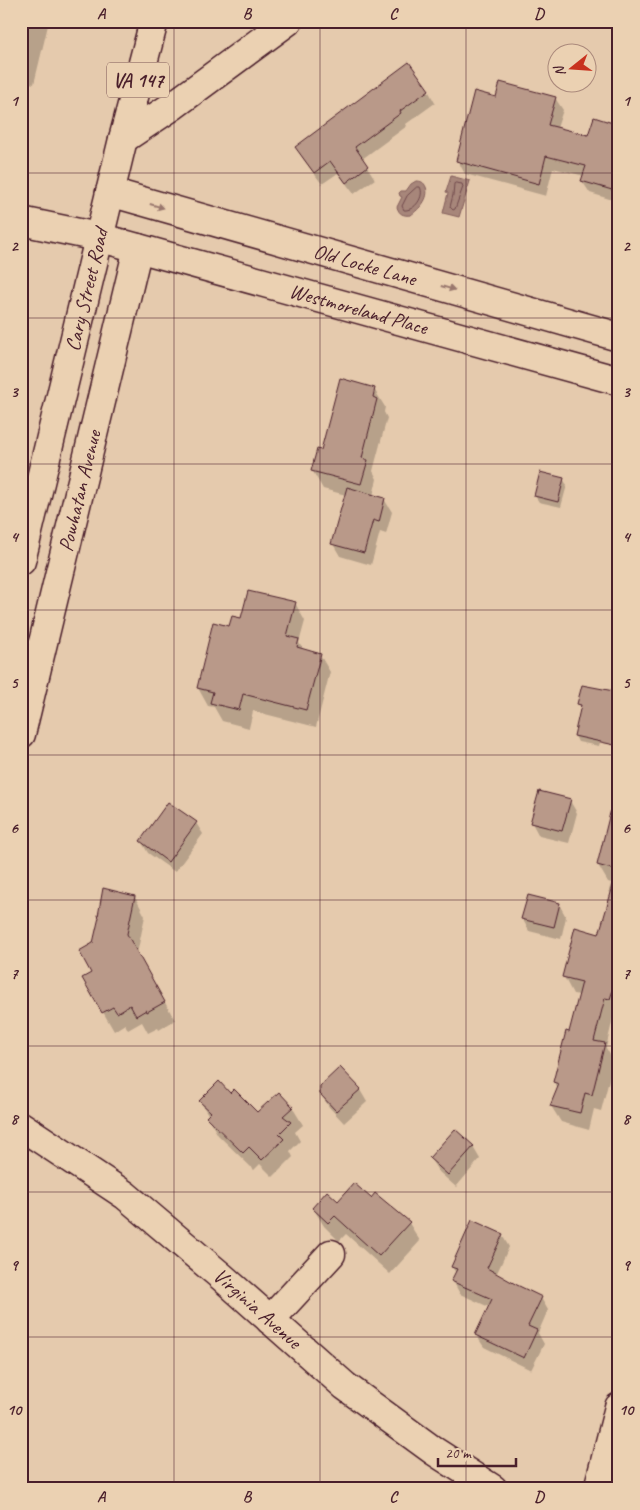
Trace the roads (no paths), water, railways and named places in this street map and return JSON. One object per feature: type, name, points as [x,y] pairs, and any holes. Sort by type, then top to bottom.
[{"type":"street","name":"Cary Street Road","points":[[21,561],[98,237],[154,21]]},
{"type":"street","points":[[123,139],[174,105],[288,21]]},
{"type":"street","name":"Old Locke Lane","points":[[110,192],[619,337]]},
{"type":"street","name":"Westmoreland Place","points":[[21,221],[98,237],[619,380]]},
{"type":"street","name":"Powhatan Avenue","points":[[21,734],[138,248]]},
{"type":"street","name":"Virginia Avenue","points":[[21,1126],[124,1195],[222,1277],[345,1386],[434,1451],[493,1489]]},
{"type":"street","points":[[270,1320],[331,1254]]},
{"type":"street","points":[[598,1489],[619,1407]]},
{"type":"water","points":[[451,176],[470,181],[459,217],[443,213],[448,193],[446,192]]},
{"type":"water","points":[[416,181],[422,182],[425,185],[427,191],[425,200],[411,215],[404,215],[400,213],[397,207],[402,197],[399,193],[406,191]]}]
